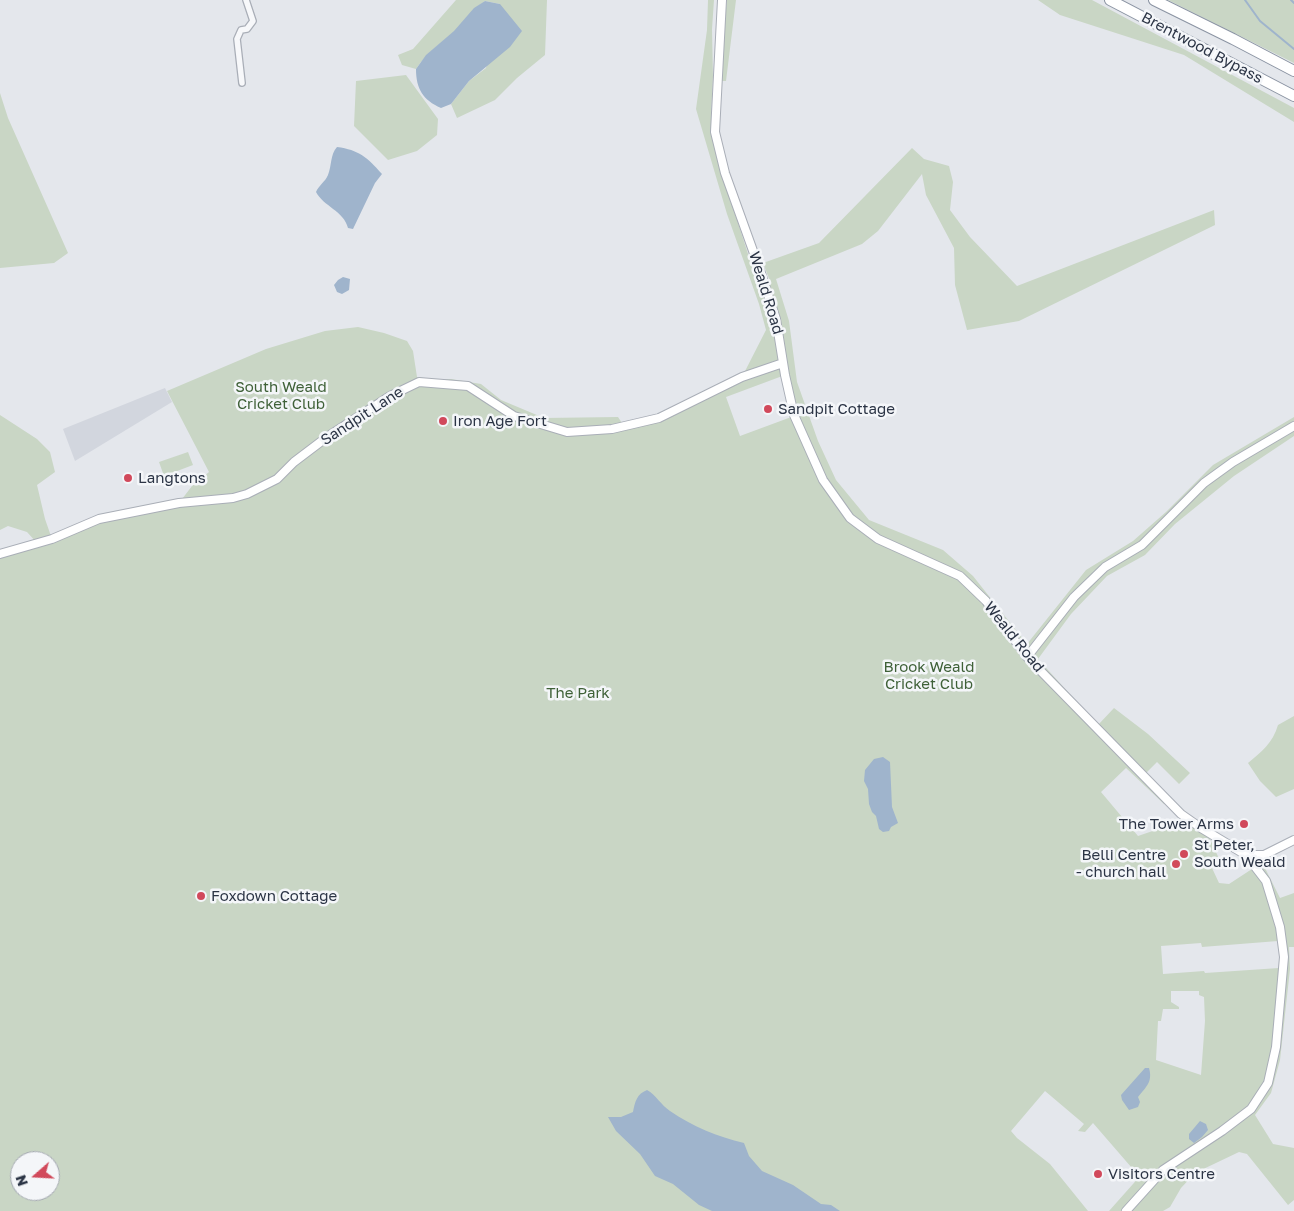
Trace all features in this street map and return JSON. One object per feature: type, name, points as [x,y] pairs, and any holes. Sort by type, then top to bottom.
[{"type":"highway","name":"Brentwood Bypass","points":[[1110,0],[1294,96]]},
{"type":"highway","name":"Brentwood Bypass","points":[[1154,0],[1294,72]]},
{"type":"street","points":[[242,83],[237,39],[241,30],[247,29],[253,21],[246,0]]},
{"type":"street","name":"Weald Road","points":[[722,0],[715,132],[731,192],[776,318],[794,415],[823,480],[850,518],[878,539],[960,576],[986,601],[1027,657],[1181,814],[1200,828],[1246,855],[1266,881],[1280,927],[1284,957],[1276,1047],[1268,1083],[1251,1109],[1222,1131],[1163,1170],[1126,1211]]},
{"type":"street","name":"Sandpit Lane","points":[[0,554],[52,539],[99,519],[179,502],[233,498],[247,494],[278,479],[294,462],[327,437],[390,396],[419,382],[468,386],[514,416],[566,432],[612,429],[659,418],[742,377],[783,363]]},
{"type":"street","points":[[1027,657],[1074,597],[1105,567],[1142,545],[1204,483],[1233,462],[1294,426]]},
{"type":"street","points":[[1246,855],[1264,855],[1294,840]]},
{"type":"street","points":[[1260,873],[1264,855]]},
{"type":"shaded area","points":[[165,388],[172,402],[75,461],[63,429]]},
{"type":"green space","points":[[456,0],[547,0],[545,55],[517,78],[495,100],[457,118],[451,104],[469,81],[486,68],[500,4],[485,1],[481,4],[416,69],[402,65],[398,55],[413,49]]},
{"type":"green space","points":[[708,0],[714,0],[711,115],[713,137],[728,192],[759,288],[770,281],[763,263],[819,243],[912,148],[924,159],[949,166],[953,182],[950,210],[970,237],[1017,286],[1214,210],[1215,225],[1019,321],[967,330],[955,285],[954,248],[926,195],[922,174],[878,231],[862,244],[776,279],[789,321],[797,382],[818,441],[836,480],[869,520],[943,550],[973,576],[1027,644],[1086,570],[1133,541],[1166,512],[1213,465],[1294,417],[1294,436],[1234,476],[1175,524],[1145,555],[1107,576],[1071,614],[1038,659],[1098,725],[1114,708],[1148,734],[1190,773],[1179,784],[1157,762],[1143,776],[1171,803],[1164,804],[1126,768],[1101,792],[1138,836],[1179,822],[1182,819],[1210,839],[1221,863],[1212,868],[1219,883],[1229,884],[1252,869],[1265,868],[1280,898],[1294,893],[1294,947],[1289,947],[1290,969],[1280,1060],[1271,1093],[1255,1115],[1273,1144],[1294,1148],[1294,1200],[1288,1205],[1247,1154],[1239,1152],[1195,1173],[1181,1188],[1170,1207],[1163,1211],[1109,1211],[1141,1175],[1139,1173],[1138,1175],[1093,1123],[1085,1132],[1078,1131],[1084,1124],[1045,1091],[1011,1131],[1050,1164],[1088,1211],[0,1211],[0,554],[37,543],[27,532],[8,526],[0,530],[0,415],[37,439],[50,452],[55,472],[37,485],[52,539],[99,519],[179,503],[192,486],[209,472],[167,391],[266,349],[325,331],[358,327],[407,341],[413,351],[417,377],[437,380],[451,379],[481,384],[501,400],[544,418],[618,417],[624,426],[659,418],[742,377],[766,330],[759,304],[727,214],[696,109],[707,30]],"holes":[[[785,375],[794,416],[740,436],[726,397]],[[1278,941],[1279,968],[1163,974],[1161,946],[1201,943],[1202,947]],[[1171,991],[1199,991],[1199,995],[1204,997],[1205,1021],[1201,1075],[1156,1060],[1158,1021],[1161,1021],[1163,1009],[1179,1009],[1179,1007],[1171,1002]]]},
{"type":"green space","points":[[727,0],[736,0],[726,81],[721,81],[722,41]]},
{"type":"green space","points":[[1038,0],[1092,0],[1294,108],[1294,122],[1184,55],[1060,15]]},
{"type":"green space","points":[[1168,0],[1294,0],[1294,63]]},
{"type":"green space","points":[[406,75],[438,119],[437,135],[417,151],[388,160],[354,126],[356,81]]},
{"type":"green space","points":[[0,93],[8,118],[68,253],[54,263],[0,268]]},
{"type":"green space","points":[[188,452],[193,465],[164,476],[159,462]]},
{"type":"green space","points":[[1294,716],[1294,789],[1276,797],[1260,781],[1248,763],[1270,742],[1278,725]]},
{"type":"water","points":[[485,1],[500,4],[522,31],[510,47],[469,81],[451,104],[441,108],[422,93],[417,82],[416,69],[426,55],[454,31],[474,8]]},
{"type":"water","points":[[337,147],[362,155],[382,174],[375,183],[353,229],[348,228],[342,217],[323,201],[316,192],[328,175],[333,153]]},
{"type":"water","points":[[343,277],[350,279],[349,290],[342,294],[337,292],[334,285]]},
{"type":"water","points":[[883,757],[890,762],[892,807],[898,823],[891,827],[889,831],[883,832],[879,829],[876,816],[869,804],[868,789],[864,781],[865,770],[874,759]]},
{"type":"water","points":[[1145,1068],[1149,1068],[1149,1081],[1138,1097],[1140,1102],[1138,1107],[1129,1110],[1121,1095]]},
{"type":"water","points":[[647,1090],[667,1109],[696,1126],[725,1138],[744,1143],[749,1156],[762,1171],[793,1185],[821,1204],[831,1205],[840,1211],[712,1211],[699,1205],[673,1184],[655,1176],[640,1154],[616,1131],[608,1117],[621,1117],[633,1112],[637,1098]]},
{"type":"water","points":[[1200,1121],[1206,1124],[1208,1130],[1194,1143],[1189,1139],[1189,1134]]},
{"type":"waterway","points":[[1245,0],[1260,21],[1294,49]]},
{"type":"waterway","points":[[1291,0],[1294,3]]},
{"type":"place","name":"Sandpit Cottage","points":[[768,409]]},
{"type":"place","name":"Iron Age Fort","points":[[443,421]]},
{"type":"place","name":"Langtons","points":[[128,478]]},
{"type":"place","name":"The Tower Arms","points":[[1244,824]]},
{"type":"place","name":"St Peter, South Weald","points":[[1184,854]]},
{"type":"place","name":"Belli Centre - church hall","points":[[1176,864]]},
{"type":"place","name":"Foxdown Cottage","points":[[201,896]]},
{"type":"place","name":"Visitors Centre","points":[[1098,1174]]},
{"type":"park label","name":"South Weald Cricket Club","points":[[281,396]]},
{"type":"park label","name":"Brook Weald Cricket Club","points":[[929,676]]},
{"type":"park label","name":"The Park","points":[[578,693]]}]
